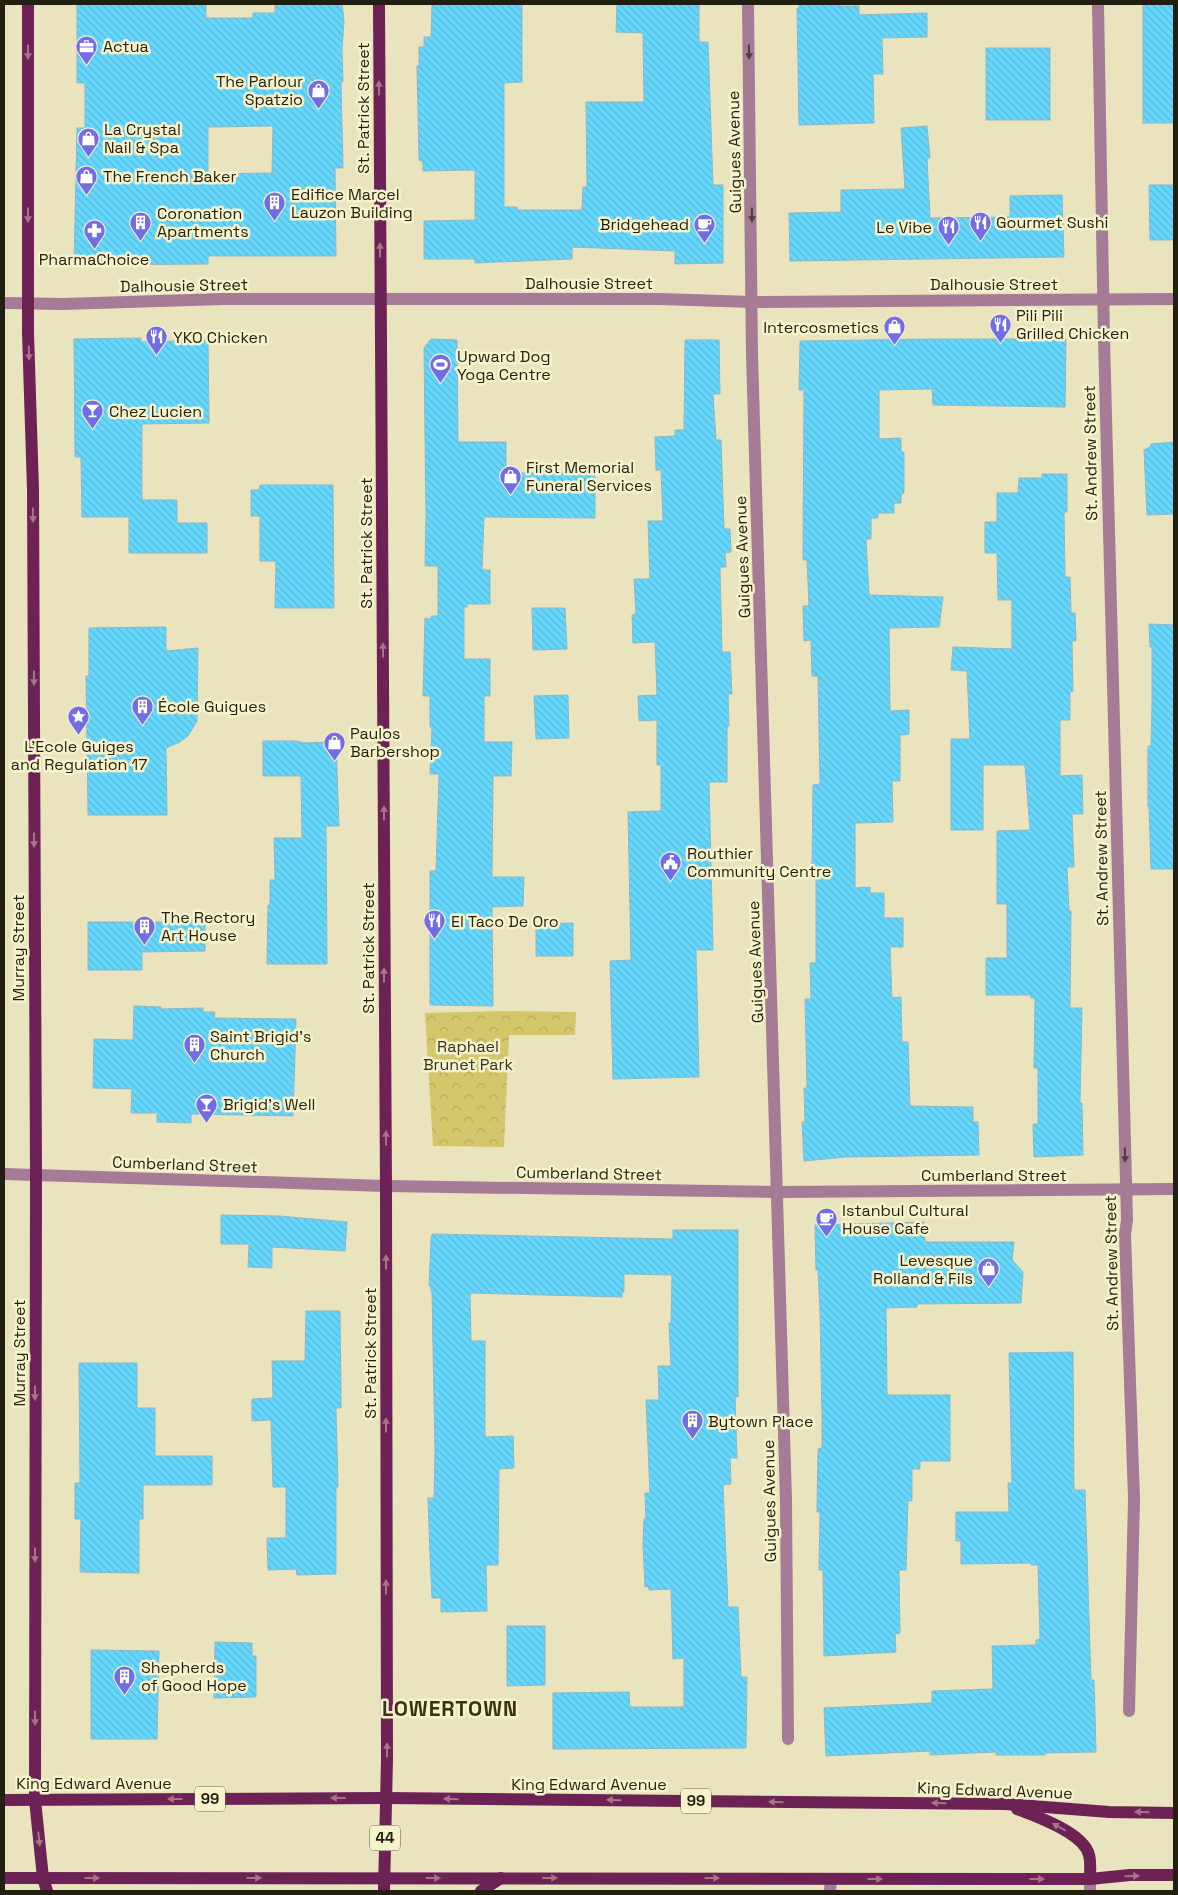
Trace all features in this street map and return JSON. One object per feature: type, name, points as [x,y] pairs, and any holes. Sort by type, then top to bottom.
[{"type":"main road","name":"Murray Street","points":[[28,4],[30,304],[28,333],[33,489],[36,1175],[35,1800],[46,1891]]},
{"type":"main road","name":"St. Patrick Street","points":[[379,4],[386,1186],[386,1798],[384,1885]]},
{"type":"main road","name":"King Edward Avenue","points":[[4,1800],[386,1798],[1005,1804],[1109,1812],[1174,1813]]},
{"type":"main road","points":[[1005,1804],[1061,1827],[1084,1845],[1089,1854],[1090,1885]]},
{"type":"main road","points":[[4,1878],[384,1885],[501,1878],[831,1885],[1090,1885],[1130,1875],[1174,1875]]},
{"type":"main road","points":[[481,1891],[501,1878]]},
{"type":"street","name":"Guigues Avenue","points":[[748,4],[752,355],[778,1192],[786,1500],[788,1739]]},
{"type":"street","name":"St. Andrew Street","points":[[1098,4],[1103,300],[1126,1190],[1125,1234],[1134,1499],[1129,1712]]},
{"type":"street","name":"Dalhousie Street","points":[[4,304],[222,299],[660,299],[752,302],[1174,299]]},
{"type":"street","name":"Cumberland Street","points":[[4,1174],[386,1186],[778,1192],[1174,1189]]},
{"type":"green space","name":"Raphael Brunet Park","points":[[576,1012],[575,1035],[509,1035],[504,1147],[433,1146],[425,1013]]},
{"type":"building","points":[[77,4],[206,4],[206,18],[253,18],[253,13],[275,13],[275,4],[342,4],[344,21],[342,49],[343,82],[341,82],[343,168],[335,168],[336,256],[208,256],[208,264],[74,265],[77,128],[85,128],[85,83],[77,83]],"holes":[[[273,126],[272,173],[208,174],[208,127]]]},
{"type":"building","points":[[432,4],[522,4],[522,82],[504,83],[504,207],[517,207],[517,210],[582,210],[583,187],[587,187],[586,102],[644,102],[643,33],[616,32],[617,4],[699,4],[699,42],[708,42],[713,185],[723,185],[723,263],[675,264],[675,251],[572,247],[572,259],[475,263],[475,259],[424,259],[424,221],[475,220],[475,170],[423,171],[423,162],[419,160],[417,66],[419,66],[419,47],[424,47],[424,37],[431,37]]},
{"type":"building","points":[[799,4],[859,6],[859,15],[927,13],[927,37],[882,38],[883,74],[873,74],[874,123],[799,125],[797,8],[799,9]]},
{"type":"building","points":[[1143,4],[1174,4],[1174,123],[1143,123]]},
{"type":"building","points":[[986,48],[1050,48],[1050,120],[986,120]]},
{"type":"building","points":[[927,126],[930,158],[927,158],[930,218],[1010,217],[1010,196],[1062,195],[1064,257],[790,261],[789,213],[841,212],[841,190],[905,189],[901,128]]},
{"type":"building","points":[[1149,185],[1174,185],[1174,240],[1150,240]]},
{"type":"building","points":[[141,338],[141,342],[208,340],[209,423],[142,424],[142,500],[177,500],[177,523],[207,523],[207,553],[129,553],[129,517],[82,517],[81,457],[75,457],[74,339]]},
{"type":"building","points":[[431,339],[457,340],[458,442],[506,442],[506,473],[595,473],[595,518],[484,517],[482,570],[490,570],[490,604],[467,604],[467,607],[464,607],[464,659],[490,659],[490,696],[484,696],[484,742],[512,742],[511,776],[493,776],[492,877],[524,877],[523,906],[492,907],[493,1006],[430,1005],[430,871],[436,871],[439,774],[430,774],[432,727],[430,727],[430,696],[423,696],[425,618],[431,619],[431,616],[438,616],[438,566],[425,566],[424,348]]},
{"type":"building","points":[[1066,339],[1065,407],[933,405],[932,389],[879,390],[879,439],[901,438],[901,452],[904,452],[904,493],[901,494],[901,503],[894,503],[894,513],[878,513],[878,518],[871,518],[871,539],[866,539],[869,595],[943,597],[939,627],[889,628],[890,711],[909,710],[909,734],[900,735],[900,781],[892,781],[893,822],[855,823],[855,888],[870,887],[870,893],[884,893],[884,918],[903,918],[903,947],[890,947],[892,998],[901,997],[902,1042],[908,1042],[910,1106],[973,1107],[973,1122],[978,1122],[979,1155],[846,1157],[804,1161],[802,1122],[805,1122],[804,1088],[807,1088],[805,999],[811,999],[810,963],[816,963],[816,869],[812,869],[813,785],[820,784],[818,676],[812,676],[811,640],[804,641],[803,606],[809,606],[807,560],[803,560],[804,390],[799,390],[800,341]]},
{"type":"building","points":[[685,340],[719,340],[720,394],[713,394],[716,440],[721,440],[724,529],[730,529],[731,552],[725,553],[726,567],[720,567],[722,652],[730,652],[732,694],[728,694],[727,782],[709,782],[713,950],[696,950],[699,1077],[613,1079],[610,961],[631,960],[628,812],[661,811],[661,765],[657,765],[657,720],[639,721],[638,696],[657,695],[655,642],[633,643],[632,615],[636,614],[634,579],[650,579],[648,521],[663,521],[661,470],[656,470],[655,437],[675,436],[675,430],[684,430]]},
{"type":"building","points":[[1174,442],[1174,514],[1147,515],[1144,450],[1150,447],[1151,444]]},
{"type":"building","points":[[1042,474],[1067,474],[1067,512],[1064,512],[1065,577],[1070,577],[1071,613],[1075,613],[1076,641],[1072,641],[1073,691],[1070,692],[1070,720],[1060,720],[1060,776],[1082,775],[1083,814],[1072,814],[1074,867],[1067,867],[1069,911],[1071,911],[1070,1008],[1082,1008],[1080,1103],[1082,1103],[1083,1155],[1034,1157],[1033,1124],[1038,1124],[1038,1068],[1034,1068],[1035,998],[1031,998],[1031,995],[986,995],[986,958],[1007,958],[1007,904],[997,904],[997,831],[1030,830],[1025,765],[983,765],[983,830],[951,830],[951,739],[970,739],[967,671],[951,670],[953,647],[1012,649],[1012,600],[998,600],[997,553],[985,553],[985,522],[997,522],[997,493],[1018,493],[1019,478],[1042,478]]},
{"type":"building","points":[[260,485],[333,485],[334,608],[275,608],[276,561],[260,561],[260,516],[251,516],[251,490],[259,490]]},
{"type":"building","points":[[532,608],[565,608],[567,649],[533,650]]},
{"type":"building","points":[[1149,624],[1174,625],[1174,869],[1151,869],[1148,746],[1151,746],[1152,647],[1150,647]]},
{"type":"building","name":"École Guigues","points":[[166,627],[166,651],[198,648],[197,721],[188,736],[166,748],[167,815],[88,815],[86,676],[89,676],[89,628]]},
{"type":"building","points":[[568,695],[569,738],[536,739],[534,696]]},
{"type":"building","points":[[263,741],[336,742],[339,826],[326,826],[327,964],[267,964],[270,880],[275,880],[274,838],[302,838],[301,776],[263,776]]},
{"type":"building","name":"The Rectory Art House","points":[[168,920],[205,920],[205,951],[142,952],[142,970],[88,970],[88,922],[168,922]]},
{"type":"building","points":[[573,923],[573,956],[536,956],[536,924]]},
{"type":"building","name":"Saint Brigid's Church","points":[[134,1006],[161,1007],[161,1009],[203,1008],[203,1012],[215,1012],[214,1018],[296,1019],[293,1116],[191,1114],[191,1123],[157,1122],[157,1113],[131,1113],[132,1089],[93,1088],[94,1039],[133,1040]]},
{"type":"building","points":[[221,1215],[279,1216],[347,1222],[345,1251],[272,1247],[272,1268],[248,1267],[249,1244],[221,1244]]},
{"type":"building","points":[[924,1222],[925,1242],[1014,1242],[1012,1260],[1023,1272],[1021,1303],[917,1304],[917,1307],[886,1308],[887,1395],[950,1395],[950,1461],[920,1461],[920,1469],[912,1469],[912,1501],[908,1501],[906,1570],[899,1570],[900,1633],[895,1634],[896,1652],[824,1656],[823,1570],[819,1570],[820,1512],[817,1512],[818,1449],[822,1448],[822,1418],[820,1311],[818,1270],[816,1270],[815,1225]]},
{"type":"building","points":[[673,1230],[738,1230],[738,1397],[735,1397],[737,1458],[730,1458],[731,1484],[723,1485],[728,1607],[738,1607],[741,1677],[747,1677],[746,1748],[553,1749],[553,1693],[629,1692],[630,1707],[684,1707],[684,1658],[673,1659],[671,1589],[649,1590],[648,1586],[645,1587],[643,1544],[644,1519],[646,1519],[645,1493],[650,1493],[646,1400],[659,1400],[658,1366],[671,1366],[669,1323],[671,1323],[672,1275],[624,1274],[624,1292],[622,1292],[622,1297],[470,1293],[471,1341],[485,1341],[485,1437],[513,1436],[514,1468],[499,1469],[498,1565],[486,1565],[487,1611],[441,1612],[441,1598],[432,1598],[428,1498],[434,1498],[435,1453],[432,1292],[431,1286],[429,1286],[432,1234],[673,1239]]},
{"type":"building","points":[[306,1311],[340,1311],[341,1408],[336,1408],[338,1487],[336,1487],[336,1574],[297,1575],[296,1569],[268,1570],[267,1538],[286,1538],[286,1487],[273,1487],[271,1420],[252,1421],[252,1399],[273,1398],[272,1361],[305,1361]]},
{"type":"building","points":[[1073,1352],[1074,1490],[1085,1490],[1091,1680],[1094,1680],[1096,1752],[1045,1753],[1045,1755],[996,1755],[996,1752],[930,1755],[930,1751],[826,1756],[824,1708],[932,1703],[932,1691],[993,1689],[992,1646],[1036,1645],[1036,1640],[1040,1639],[1038,1565],[1031,1565],[1031,1563],[961,1564],[961,1541],[956,1541],[956,1512],[1009,1512],[1008,1483],[1012,1483],[1009,1353]]},
{"type":"building","points":[[79,1363],[137,1363],[137,1408],[155,1408],[155,1456],[212,1456],[212,1485],[143,1485],[143,1519],[139,1519],[139,1573],[80,1572],[81,1519],[75,1519],[75,1483],[80,1483]]},
{"type":"building","points":[[507,1626],[545,1626],[545,1685],[507,1686]]},
{"type":"building","points":[[215,1642],[252,1643],[252,1656],[256,1656],[256,1697],[214,1698]]},
{"type":"building","name":"Shepherds of Good Hope","points":[[91,1650],[159,1651],[157,1739],[91,1739]]},
{"type":"place","name":"Actua","points":[[87,65]]},
{"type":"place","name":"The Parlour Spatzio","points":[[319,109]]},
{"type":"place","name":"La Crystal Nail & Spa","points":[[88,157]]},
{"type":"place","name":"The French Baker","points":[[87,195]]},
{"type":"place","name":"Edifice Marcel Lauzon Building","points":[[275,222]]},
{"type":"place","name":"Coronation Apartments","points":[[141,241]]},
{"type":"place","name":"Gourmet Sushi","points":[[980,241]]},
{"type":"place","name":"Bridgehead","points":[[705,243]]},
{"type":"place","name":"Le Vibe","points":[[948,246]]},
{"type":"place","name":"PharmaChoice","points":[[94,249]]},
{"type":"place","name":"Pili Pili Grilled Chicken","points":[[1000,343]]},
{"type":"place","name":"Intercosmetics","points":[[895,346]]},
{"type":"place","name":"YKO Chicken","points":[[157,356]]},
{"type":"place","name":"Upward Dog Yoga Centre","points":[[441,384]]},
{"type":"place","name":"Chez Lucien","points":[[93,430]]},
{"type":"place","name":"First Memorial Funeral Services","points":[[510,495]]},
{"type":"place","name":"École Guigues","points":[[142,725]]},
{"type":"place","name":"L'Ecole Guiges and Regulation 17","points":[[79,736]]},
{"type":"place","name":"Paulos Barbershop","points":[[334,761]]},
{"type":"place","name":"Routhier Community Centre","points":[[671,881]]},
{"type":"place","name":"El Taco De Oro","points":[[435,940]]},
{"type":"place","name":"The Rectory Art House","points":[[145,945]]},
{"type":"place","name":"Saint Brigid's Church","points":[[194,1064]]},
{"type":"place","name":"Brigid's Well","points":[[207,1123]]},
{"type":"place","name":"Istanbul Cultural House Cafe","points":[[826,1238]]},
{"type":"place","name":"Levesque Rolland & Fils","points":[[989,1288]]},
{"type":"place","name":"Bytown Place","points":[[692,1440]]},
{"type":"place","name":"Shepherds of Good Hope","points":[[125,1695]]},
{"type":"district","name":"LOWERTOWN","points":[[450,1709]]}]
